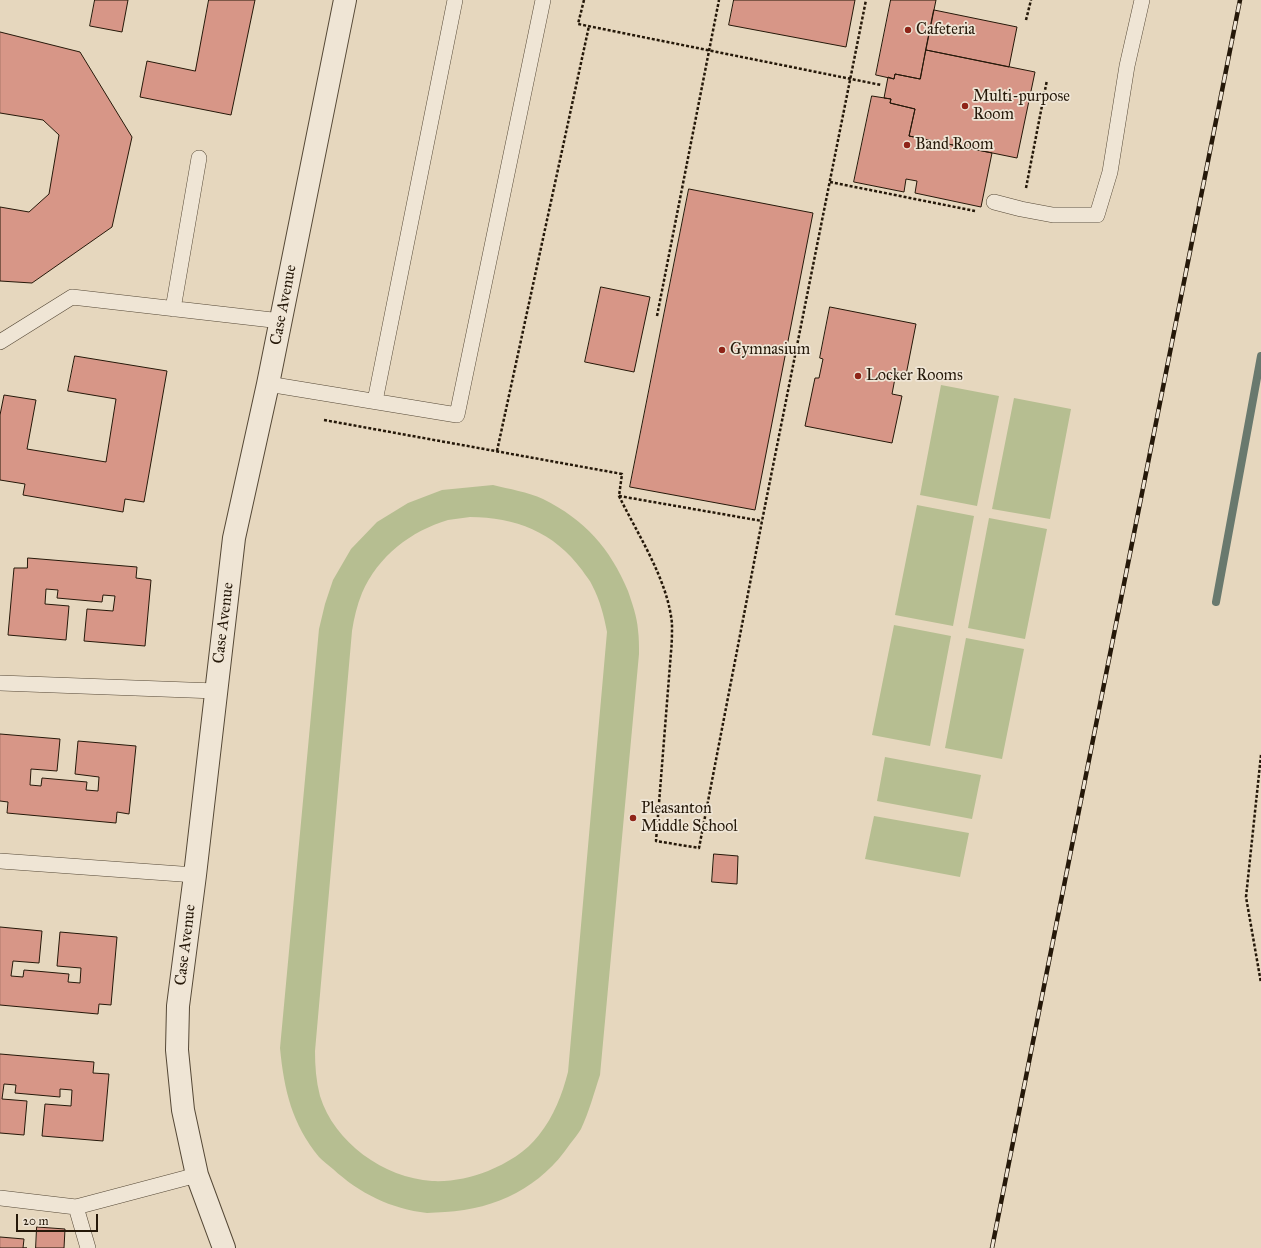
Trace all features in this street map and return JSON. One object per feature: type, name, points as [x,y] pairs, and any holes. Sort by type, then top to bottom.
[{"type":"street","name":"Case Avenue","points":[[224,1248],[196,1175],[183,1110],[177,1050],[178,1006],[195,875],[234,538],[268,384],[345,0]]},
{"type":"lane","points":[[375,401],[455,0]]},
{"type":"lane","points":[[268,384],[457,415],[543,0]]},
{"type":"lane","points":[[994,202],[1053,215],[1097,215],[1110,172],[1127,66],[1142,0]]},
{"type":"lane","points":[[173,309],[199,158]]},
{"type":"lane","points":[[0,342],[72,297],[280,321]]},
{"type":"lane","points":[[0,683],[216,691]]},
{"type":"lane","points":[[0,861],[195,875]]},
{"type":"lane","points":[[0,1198],[76,1207],[196,1175]]},
{"type":"lane","points":[[76,1207],[88,1248]]},
{"type":"path","points":[[584,0],[578,24],[881,84]]},
{"type":"path","points":[[656,316],[719,0]]},
{"type":"path","points":[[324,420],[622,474],[619,496],[657,571],[672,623],[672,652],[656,841],[699,848],[762,521],[866,0]]},
{"type":"path","points":[[1026,20],[1031,0]]},
{"type":"path","points":[[496,451],[589,26]]},
{"type":"path","points":[[1021,209],[1047,80]]},
{"type":"path","points":[[830,182],[981,212]]},
{"type":"path","points":[[619,496],[762,521]]},
{"type":"path","points":[[1261,755],[1246,897],[1261,982]]},
{"type":"green space","points":[[941,385],[999,396],[977,506],[920,495]]},
{"type":"green space","points":[[1014,398],[1071,409],[1050,519],[992,509]]},
{"type":"green space","points":[[493,485],[531,494],[558,507],[584,526],[613,561],[628,591],[637,620],[639,654],[600,1075],[586,1116],[580,1131],[558,1159],[546,1172],[531,1184],[500,1201],[464,1210],[427,1213],[401,1208],[376,1198],[343,1178],[319,1157],[302,1132],[291,1106],[284,1078],[280,1048],[319,629],[325,604],[333,580],[351,549],[377,522],[408,503],[442,490]],"holes":[[[470,517],[503,520],[532,529],[559,546],[571,557],[589,579],[595,591],[605,620],[607,632],[568,1072],[563,1089],[557,1105],[544,1128],[528,1147],[509,1161],[474,1176],[453,1180],[432,1181],[396,1173],[363,1155],[349,1142],[327,1113],[320,1096],[316,1074],[315,1051],[352,631],[359,602],[362,593],[377,568],[386,557],[409,538],[421,531],[448,520]]]},
{"type":"green space","points":[[917,505],[974,516],[953,626],[895,615]]},
{"type":"green space","points":[[989,518],[1047,529],[1025,639],[968,628]]},
{"type":"green space","points":[[894,625],[951,636],[930,746],[872,735]]},
{"type":"green space","points":[[966,638],[1024,649],[1002,759],[945,748]]},
{"type":"green space","points":[[885,757],[981,775],[972,819],[877,801]]},
{"type":"green space","points":[[874,816],[969,833],[960,877],[865,859]]},
{"type":"building","points":[[95,0],[128,0],[122,32],[90,26]]},
{"type":"building","points":[[209,0],[255,0],[231,115],[140,97],[147,61],[195,71]]},
{"type":"building","points":[[734,0],[855,0],[846,47],[729,25]]},
{"type":"building","name":"Cafeteria","points":[[891,0],[936,0],[920,79],[895,74],[894,79],[876,75]]},
{"type":"building","points":[[934,10],[1017,27],[1009,67],[926,50]]},
{"type":"building","points":[[0,32],[80,52],[132,137],[112,227],[32,283],[0,281],[0,207],[29,212],[49,194],[59,135],[43,120],[0,113]]},
{"type":"building","name":"Multi-purpose Room","points":[[926,50],[1035,72],[1017,158],[909,136],[915,109],[890,103],[891,99],[884,98],[888,77],[894,79],[895,74],[920,79]]},
{"type":"building","name":"Band Room","points":[[872,96],[891,99],[890,103],[915,109],[909,136],[992,153],[981,207],[915,193],[917,181],[906,179],[904,192],[854,182]]},
{"type":"building","name":"Gymnasium","points":[[689,189],[813,213],[755,510],[630,487]]},
{"type":"building","points":[[601,287],[650,297],[634,372],[585,362]]},
{"type":"building","name":"Locker Rooms","points":[[830,307],[916,324],[906,375],[896,373],[892,394],[902,396],[892,443],[805,426],[815,378],[819,378],[823,359],[820,358]]},
{"type":"building","points":[[75,356],[167,371],[144,502],[125,499],[123,512],[23,495],[25,484],[0,480],[0,415],[4,395],[36,400],[27,449],[106,462],[116,399],[68,391]]},
{"type":"building","points":[[28,558],[137,567],[136,578],[151,580],[145,646],[84,641],[87,609],[113,611],[115,596],[103,595],[102,602],[57,598],[58,590],[46,589],[45,604],[69,606],[66,640],[8,635],[14,568],[27,568]]},
{"type":"building","points":[[0,734],[60,739],[57,771],[31,769],[30,785],[41,786],[42,778],[87,782],[86,790],[98,791],[99,777],[75,774],[78,741],[136,746],[129,814],[117,812],[116,823],[7,813],[8,802],[0,801]]},
{"type":"building","points":[[714,854],[738,856],[737,884],[712,882]]},
{"type":"building","points":[[0,927],[42,931],[39,963],[13,961],[11,976],[23,977],[24,970],[69,974],[68,982],[80,983],[81,968],[57,966],[60,932],[117,937],[111,1005],[99,1004],[98,1014],[0,1005]]},
{"type":"building","points":[[0,1054],[94,1062],[93,1073],[109,1074],[103,1141],[42,1136],[45,1104],[71,1106],[72,1090],[60,1089],[60,1097],[15,1093],[16,1085],[4,1084],[2,1099],[27,1101],[24,1135],[0,1133]]},
{"type":"building","points":[[37,1227],[65,1229],[64,1248],[36,1248]]},
{"type":"building","points":[[0,1237],[24,1239],[23,1248],[0,1248]]},
{"type":"waterway","points":[[1216,602],[1261,356]]},
{"type":"railway","points":[[992,1248],[1240,0]]},
{"type":"place","name":"Cafeteria","points":[[908,30]]},
{"type":"place","name":"Multi-purpose Room","points":[[965,106]]},
{"type":"place","name":"Band Room","points":[[907,145]]},
{"type":"place","name":"Gymnasium","points":[[722,350]]},
{"type":"place","name":"Locker Rooms","points":[[858,376]]},
{"type":"place","name":"Pleasanton Middle School","points":[[633,818]]}]
